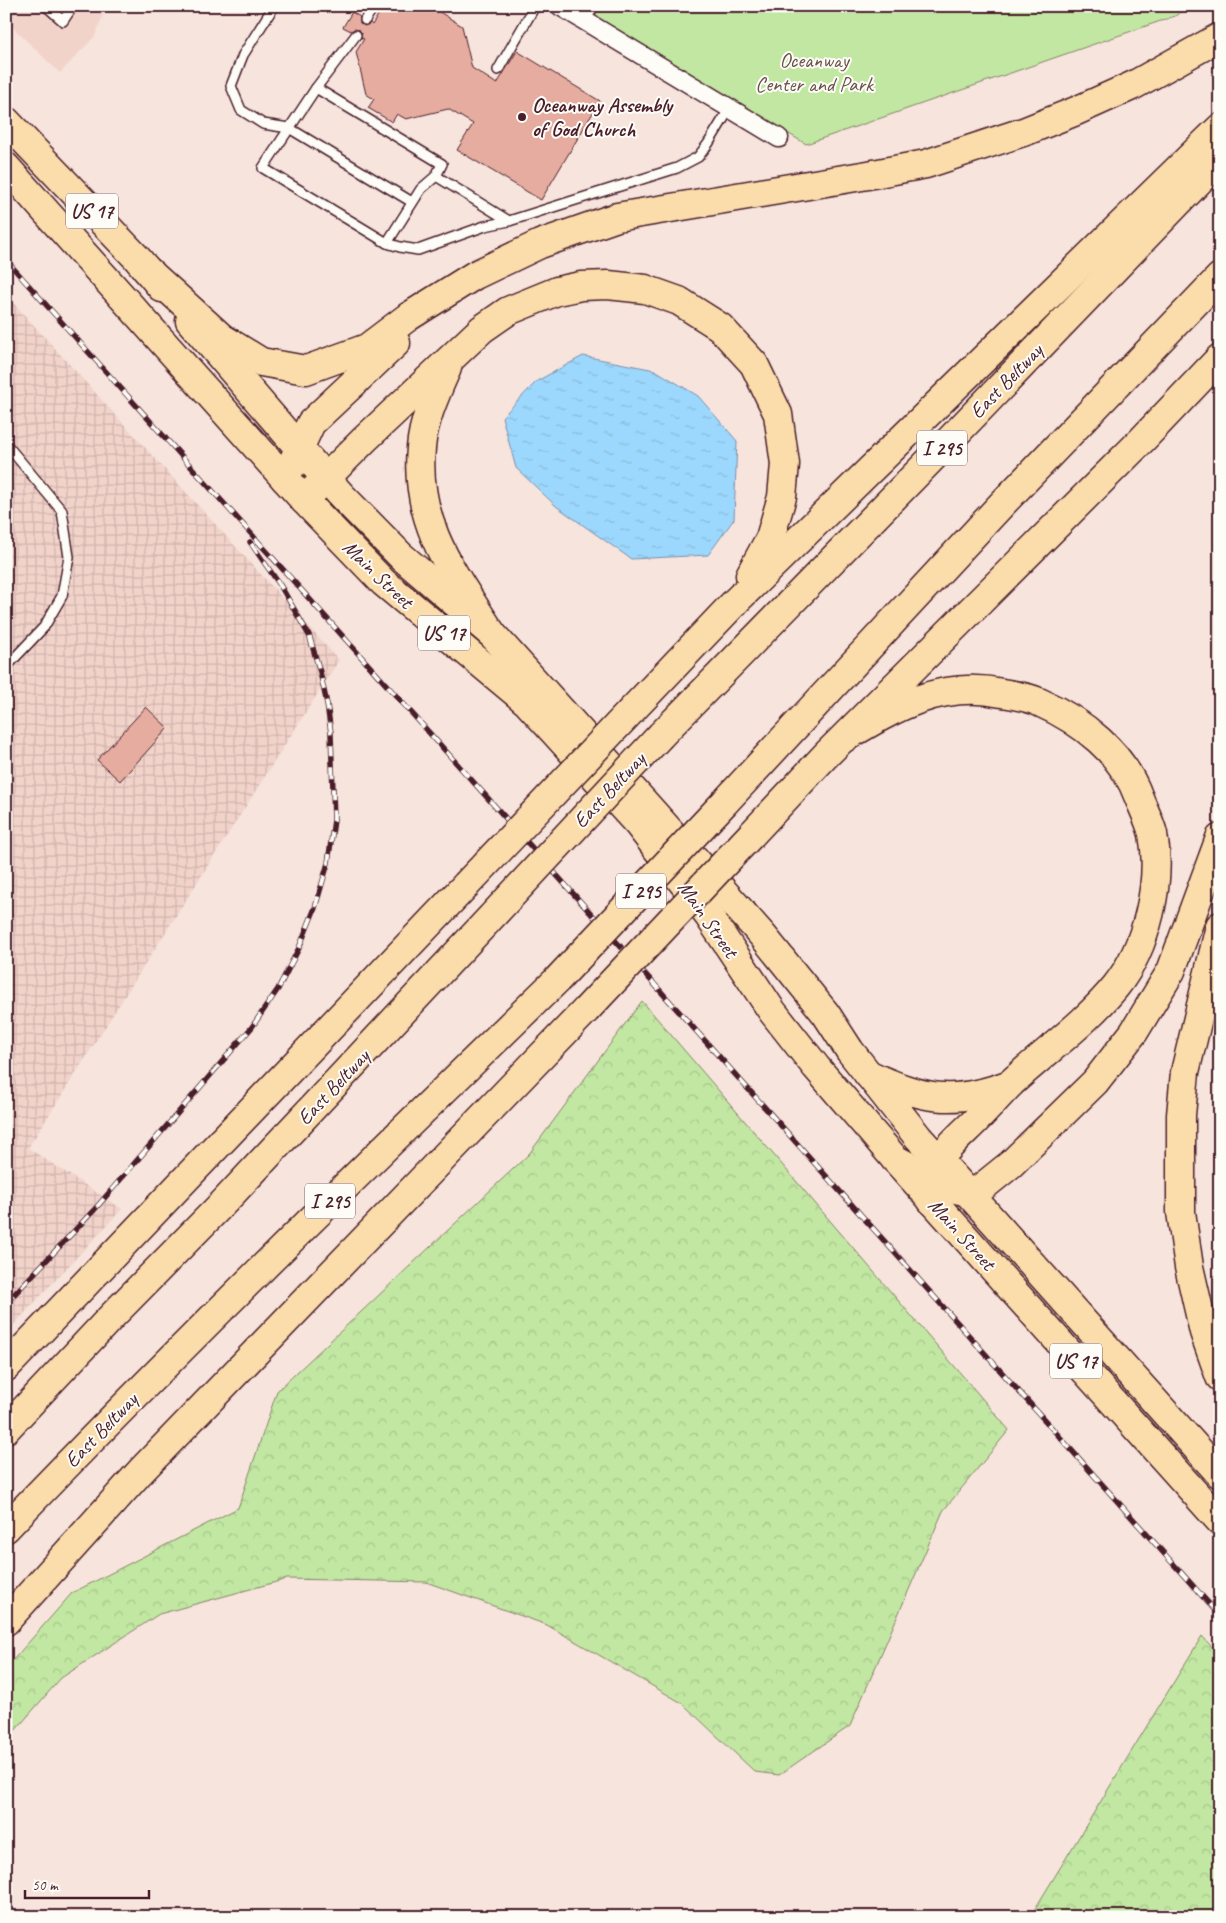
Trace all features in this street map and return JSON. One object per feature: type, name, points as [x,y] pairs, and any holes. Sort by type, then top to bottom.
[{"type":"main road","points":[[146,270],[222,338],[261,362],[306,370],[367,348],[408,317],[475,275],[540,244],[617,217],[868,176],[926,164],[1076,111],[1134,84],[1220,37]]},
{"type":"main road","name":"Main Street","points":[[6,121],[146,270],[299,448],[400,556],[492,634],[763,936],[826,1014],[850,1051],[868,1074],[935,1181],[1220,1521]]},
{"type":"main road","points":[[6,1367],[736,600],[1220,128]]},
{"type":"main road","name":"East Beltway","points":[[6,1429],[113,1314],[226,1201],[661,735],[941,449],[1220,159]]},
{"type":"main road","name":"Main Street","points":[[6,167],[304,500],[382,582],[527,702],[638,824],[708,915],[772,1011],[816,1067],[895,1159],[935,1181]]},
{"type":"main road","points":[[285,479],[311,422],[401,339],[475,275]]},
{"type":"main road","name":"East Beltway","points":[[6,1528],[105,1424],[244,1284],[557,980],[1002,504],[1220,277]]},
{"type":"main road","points":[[304,500],[482,329],[508,312],[557,291],[581,286],[608,285],[645,289],[679,301],[720,327],[754,364],[778,414],[786,464],[782,497],[770,538],[736,600]]},
{"type":"main road","points":[[6,1621],[147,1465],[586,1010],[844,738],[1142,440],[1220,358]]},
{"type":"main road","points":[[450,360],[427,420],[421,448],[424,509],[436,541],[492,634]]},
{"type":"main road","points":[[844,738],[884,714],[919,698],[959,690],[999,692],[1037,701],[1078,722],[1109,750],[1135,786],[1152,833],[1156,868],[1152,910],[1136,952],[1117,985],[1091,1013],[1012,1083],[935,1181],[947,1187],[968,1192],[980,1189],[1011,1164],[1095,1082],[1134,1032],[1171,971],[1220,838]]},
{"type":"main road","points":[[1220,926],[1185,1072],[1181,1115],[1181,1212],[1189,1267],[1204,1332],[1220,1377]]},
{"type":"main road","points":[[868,1074],[899,1088],[929,1097],[960,1097],[986,1093],[1012,1083]]},
{"type":"main road","name":"Main Street","points":[[968,1192],[1220,1474]]},
{"type":"main road","points":[[6,1542],[105,1424]]},
{"type":"street","points":[[560,6],[589,13],[730,108],[779,138]]},
{"type":"lane","points":[[46,6],[63,21],[73,6]]},
{"type":"lane","points":[[274,6],[243,55],[230,86],[241,110],[263,124],[289,128],[412,202]]},
{"type":"lane","points":[[365,20],[374,6]]},
{"type":"lane","points":[[498,70],[535,6]]},
{"type":"lane","points":[[356,34],[316,88],[263,168],[387,243],[400,247],[418,250],[485,226],[509,221],[677,168],[698,156],[708,144],[730,108]]},
{"type":"lane","points":[[316,88],[442,164],[436,176],[412,202],[387,243]]},
{"type":"lane","points":[[436,176],[509,221]]},
{"type":"lane","points":[[6,444],[62,511],[69,557],[62,596],[44,628],[6,667]]},
{"type":"shaded area","points":[[6,6],[106,6],[95,36],[60,73],[6,21]]},
{"type":"shaded area","points":[[6,295],[339,660],[28,1148],[122,1209],[6,1333]]},
{"type":"green space","name":"Oceanway Center and Park","points":[[573,6],[1191,6],[1175,16],[806,144]]},
{"type":"green space","points":[[642,1001],[1009,1430],[943,1511],[850,1726],[779,1775],[755,1772],[682,1703],[547,1625],[426,1582],[287,1579],[159,1614],[61,1678],[6,1741],[6,1668],[72,1593],[238,1508],[277,1391],[529,1154]]},
{"type":"green space","points":[[1202,1636],[1220,1656],[1220,1917],[1030,1917]]},
{"type":"water","points":[[583,356],[655,370],[698,396],[737,441],[734,519],[708,555],[631,559],[556,506],[516,468],[502,417],[537,381]]},
{"type":"building","points":[[408,6],[430,6],[462,26],[472,68],[497,84],[517,51],[600,101],[541,200],[457,150],[473,124],[448,109],[406,119],[397,114],[392,122],[368,108],[374,99],[366,94],[356,52],[364,39],[361,38],[362,33],[359,30],[354,29],[351,31],[343,27],[352,12],[360,17],[360,23],[365,26],[370,23],[372,25],[380,12]]},
{"type":"building","points":[[146,707],[168,728],[120,781],[97,760]]},
{"type":"railway","points":[[6,260],[1220,1616]]},
{"type":"railway","points":[[6,1303],[95,1209],[252,1027],[278,989],[299,948],[315,908],[328,863],[334,820],[331,733],[327,704],[309,635],[280,585],[250,542]]},
{"type":"place","name":"Oceanway Assembly of God Church","points":[[522,117]]}]
